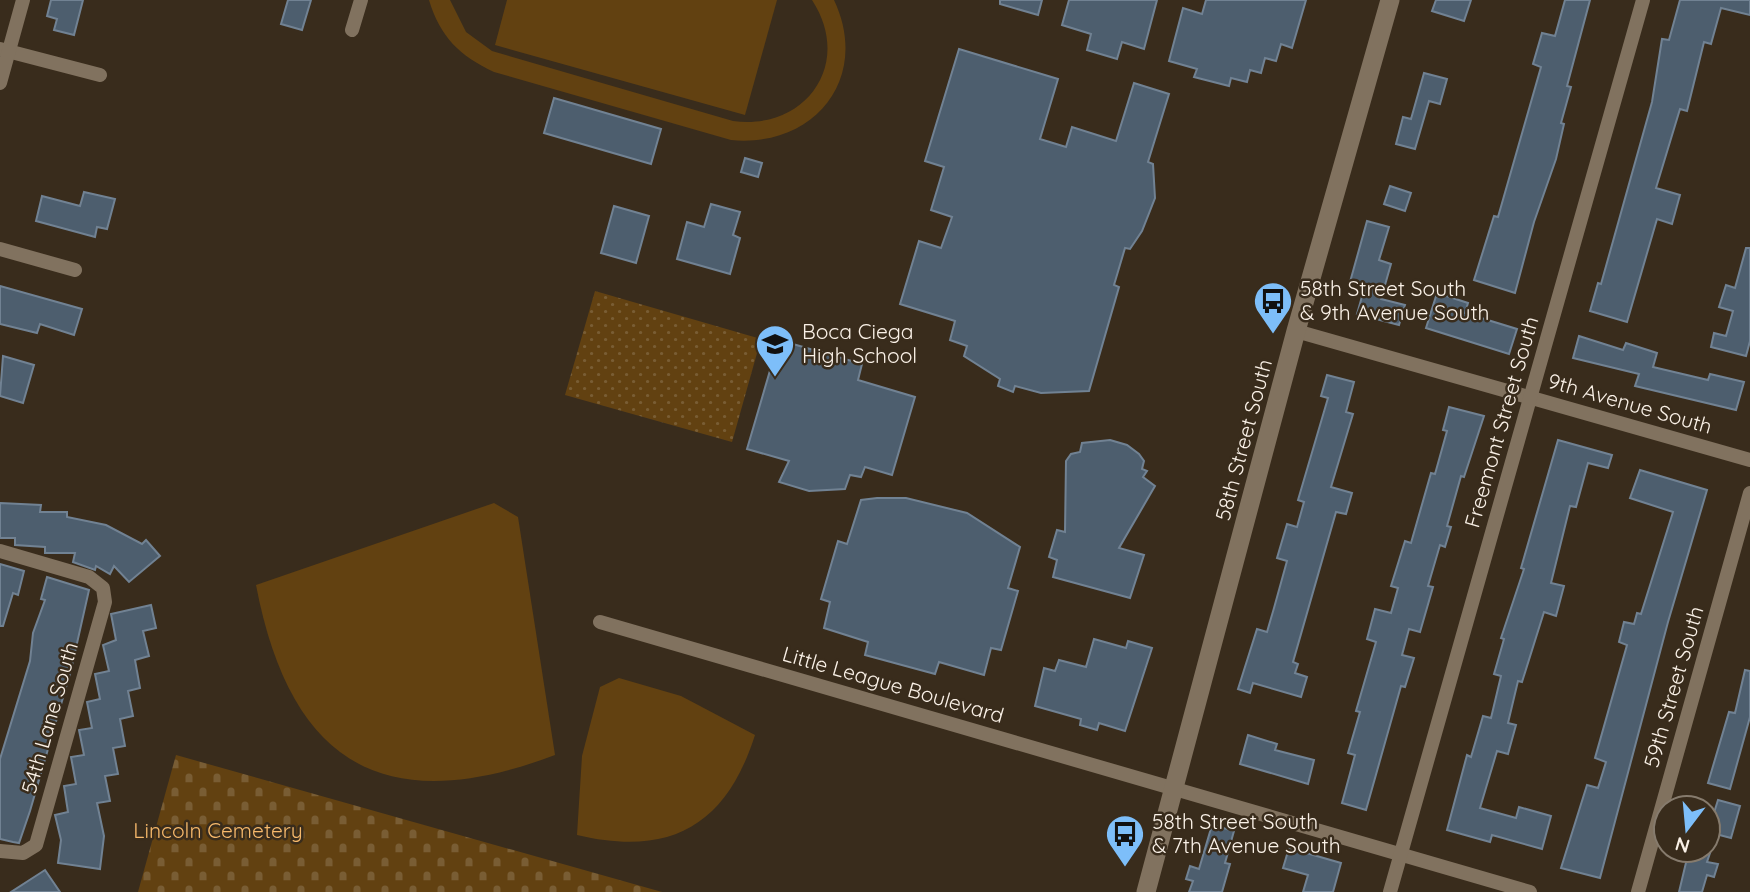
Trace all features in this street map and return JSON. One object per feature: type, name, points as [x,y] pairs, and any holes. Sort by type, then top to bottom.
[{"type":"street","points":[[0,83],[5,49],[23,0]]},
{"type":"street","points":[[352,30],[361,0]]},
{"type":"street","name":"58th Street South","points":[[1146,892],[1296,331],[1390,0]]},
{"type":"street","name":"Freemont Street South","points":[[1390,892],[1643,0]]},
{"type":"street","points":[[5,49],[100,75]]},
{"type":"street","points":[[0,249],[75,270]]},
{"type":"street","name":"9th Avenue South","points":[[1296,331],[1750,460]]},
{"type":"street","name":"59th Street South","points":[[1638,892],[1750,494]]},
{"type":"street","name":"54th Lane South","points":[[0,551],[89,577],[103,588],[105,602],[36,845],[23,853],[0,851]]},
{"type":"street","name":"Little League Boulevard","points":[[600,622],[1530,892]]},
{"type":"green space","points":[[429,0],[450,0],[466,32],[492,51],[733,121],[759,121],[782,115],[801,104],[815,88],[824,69],[828,47],[824,24],[812,0],[834,0],[844,29],[845,56],[840,81],[828,102],[810,120],[787,132],[761,139],[731,140],[494,72],[471,59],[453,44],[439,25]]},
{"type":"green space","points":[[507,0],[777,0],[745,115],[495,45]]},
{"type":"green space","points":[[595,291],[761,339],[732,442],[565,395]]},
{"type":"green space","points":[[494,503],[518,517],[555,755],[494,774],[440,781],[394,777],[354,761],[320,734],[293,696],[272,646],[256,585]]},
{"type":"green space","points":[[619,678],[681,696],[755,735],[743,766],[728,792],[710,812],[690,827],[667,837],[640,841],[610,841],[577,835],[582,756],[600,687]]},
{"type":"green space","name":"Lincoln Cemetery","points":[[176,755],[662,892],[138,892]]},
{"type":"building","points":[[51,0],[83,0],[74,35],[54,30],[57,19],[47,16]]},
{"type":"building","points":[[288,0],[311,0],[302,30],[281,24]]},
{"type":"building","points":[[1000,0],[1042,0],[1038,15],[1000,4]]},
{"type":"building","points":[[1069,0],[1157,0],[1144,49],[1122,42],[1117,59],[1087,50],[1091,34],[1062,25]]},
{"type":"building","points":[[1206,0],[1306,0],[1292,48],[1281,44],[1276,61],[1265,58],[1261,73],[1250,70],[1247,82],[1231,78],[1229,86],[1194,77],[1197,69],[1169,61],[1183,8],[1202,14]]},
{"type":"building","points":[[1436,0],[1471,0],[1464,21],[1432,11]]},
{"type":"building","points":[[1565,0],[1590,0],[1567,86],[1571,87],[1561,123],[1564,124],[1556,159],[1534,222],[1515,293],[1474,280],[1494,216],[1498,217],[1541,67],[1533,64],[1542,33],[1555,36]]},
{"type":"building","points":[[1680,0],[1750,0],[1750,15],[1721,8],[1711,44],[1704,42],[1687,111],[1680,109],[1656,188],[1680,195],[1672,224],[1657,219],[1627,322],[1590,311],[1598,283],[1601,284],[1652,102],[1662,39],[1669,40]]},
{"type":"building","points":[[959,49],[1058,79],[1040,139],[1066,147],[1072,127],[1116,141],[1134,83],[1169,94],[1148,162],[1153,164],[1155,198],[1142,231],[1130,249],[1125,248],[1114,285],[1119,287],[1089,391],[1041,393],[1015,386],[1013,392],[998,386],[1000,379],[964,356],[967,346],[950,340],[955,321],[900,304],[919,241],[941,248],[952,217],[931,210],[944,167],[925,161]]},
{"type":"building","points":[[1424,73],[1447,79],[1440,104],[1429,101],[1415,149],[1396,144],[1403,117],[1411,119]]},
{"type":"building","points":[[554,98],[661,129],[651,164],[544,133]]},
{"type":"building","points":[[745,158],[762,163],[758,177],[741,172]]},
{"type":"building","points":[[1390,186],[1411,193],[1405,211],[1384,204]]},
{"type":"building","points":[[84,192],[115,199],[107,229],[97,227],[95,237],[36,221],[42,196],[80,206]]},
{"type":"building","points":[[711,204],[740,212],[733,235],[740,238],[730,274],[677,259],[687,222],[704,227]]},
{"type":"building","points":[[614,206],[649,216],[636,263],[601,253]]},
{"type":"building","points":[[1367,221],[1389,227],[1379,260],[1391,264],[1381,299],[1405,305],[1399,325],[1357,314],[1365,286],[1350,282]]},
{"type":"building","points":[[1746,248],[1750,248],[1750,341],[1746,356],[1711,347],[1714,333],[1726,336],[1733,311],[1719,307],[1726,285],[1735,288]]},
{"type":"building","points":[[0,286],[82,309],[74,335],[40,324],[37,333],[0,324]]},
{"type":"building","points":[[1437,293],[1468,303],[1465,313],[1517,329],[1509,354],[1426,328]]},
{"type":"building","points":[[1579,336],[1623,350],[1626,343],[1657,353],[1653,367],[1708,380],[1710,374],[1744,382],[1736,410],[1635,386],[1639,374],[1573,358]]},
{"type":"building","points":[[779,340],[862,364],[858,380],[915,397],[892,475],[865,467],[861,477],[850,475],[845,489],[809,491],[779,482],[789,461],[747,449]]},
{"type":"building","points":[[3,356],[34,365],[23,403],[0,396]]},
{"type":"building","points":[[1327,375],[1354,382],[1346,412],[1353,414],[1331,487],[1352,493],[1346,514],[1336,512],[1293,662],[1298,664],[1295,673],[1307,677],[1301,697],[1253,683],[1250,693],[1238,689],[1257,629],[1267,632],[1287,561],[1277,558],[1287,524],[1297,527],[1304,502],[1298,500],[1328,398],[1321,396]]},
{"type":"building","points":[[1449,407],[1484,416],[1464,477],[1461,476],[1447,526],[1451,527],[1445,547],[1440,545],[1428,586],[1433,587],[1420,632],[1409,629],[1402,655],[1414,658],[1405,687],[1401,686],[1366,810],[1342,803],[1355,755],[1348,753],[1360,712],[1356,711],[1376,642],[1367,639],[1375,609],[1391,613],[1398,588],[1391,586],[1405,541],[1411,543],[1431,473],[1435,474],[1447,431],[1443,430]]},
{"type":"building","points":[[1110,440],[1127,445],[1139,454],[1144,461],[1142,469],[1147,471],[1143,477],[1155,486],[1119,548],[1144,555],[1130,598],[1053,577],[1057,560],[1049,557],[1057,530],[1065,532],[1066,461],[1071,454],[1080,452],[1082,443]]},
{"type":"building","points":[[1558,440],[1612,455],[1608,468],[1588,463],[1576,507],[1570,506],[1551,583],[1564,586],[1556,616],[1544,612],[1522,682],[1518,681],[1508,723],[1516,725],[1508,754],[1497,751],[1480,808],[1516,818],[1519,807],[1551,816],[1542,849],[1492,835],[1490,842],[1447,830],[1467,755],[1471,757],[1483,716],[1491,718],[1501,676],[1494,674],[1504,639],[1501,638],[1524,569],[1521,568]]},
{"type":"building","points":[[1640,470],[1707,490],[1668,622],[1600,878],[1561,868],[1587,785],[1598,788],[1606,762],[1595,758],[1627,645],[1619,642],[1624,622],[1634,624],[1637,613],[1641,614],[1673,512],[1630,498]]},
{"type":"building","points":[[906,498],[967,513],[1020,547],[1008,588],[1018,591],[1001,650],[991,648],[984,675],[939,662],[935,674],[865,655],[868,642],[824,628],[830,602],[821,599],[838,541],[847,544],[861,500]]},
{"type":"building","points":[[0,503],[41,505],[40,512],[67,512],[67,517],[106,525],[142,544],[146,540],[160,556],[129,582],[114,566],[110,574],[96,566],[95,570],[73,562],[75,553],[45,553],[45,547],[15,545],[15,538],[0,538]]},
{"type":"building","points":[[0,564],[24,571],[18,595],[13,593],[3,626],[0,626]]},
{"type":"building","points":[[47,577],[89,590],[71,670],[19,843],[0,839],[0,759],[30,661],[33,633],[45,600],[41,599]]},
{"type":"building","points":[[151,605],[156,628],[143,631],[149,656],[135,660],[140,688],[128,691],[133,716],[120,719],[125,746],[113,748],[118,774],[105,776],[110,801],[97,803],[104,836],[100,869],[58,863],[61,840],[55,815],[68,812],[64,786],[76,784],[71,757],[84,755],[79,730],[92,728],[87,702],[100,699],[95,674],[109,671],[103,645],[116,640],[111,614]]},
{"type":"building","points":[[1094,639],[1126,648],[1128,641],[1152,648],[1125,731],[1099,723],[1097,730],[1080,725],[1081,719],[1035,706],[1044,668],[1055,671],[1059,660],[1086,667]]},
{"type":"building","points":[[1745,670],[1750,671],[1750,717],[1730,789],[1708,783],[1729,712],[1735,713]]},
{"type":"building","points":[[1248,735],[1277,744],[1275,750],[1314,760],[1308,784],[1240,764]]},
{"type":"building","points":[[1722,801],[1740,806],[1731,838],[1722,836]]},
{"type":"building","points":[[1212,825],[1234,831],[1225,863],[1230,864],[1222,892],[1189,892],[1193,881],[1186,879],[1190,866],[1199,869]]},
{"type":"building","points":[[1289,848],[1341,863],[1333,892],[1303,892],[1308,875],[1283,868]]},
{"type":"building","points":[[1686,864],[1718,864],[1714,877],[1707,875],[1702,892],[1679,892]]},
{"type":"building","points":[[45,870],[60,892],[11,892]]},
{"type":"place","name":"58th Street South & 9th Avenue South","points":[[1273,335]]},
{"type":"place","name":"Boca Ciega High School","points":[[775,378]]},
{"type":"place","name":"58th Street South & 7th Avenue South","points":[[1125,868]]}]
